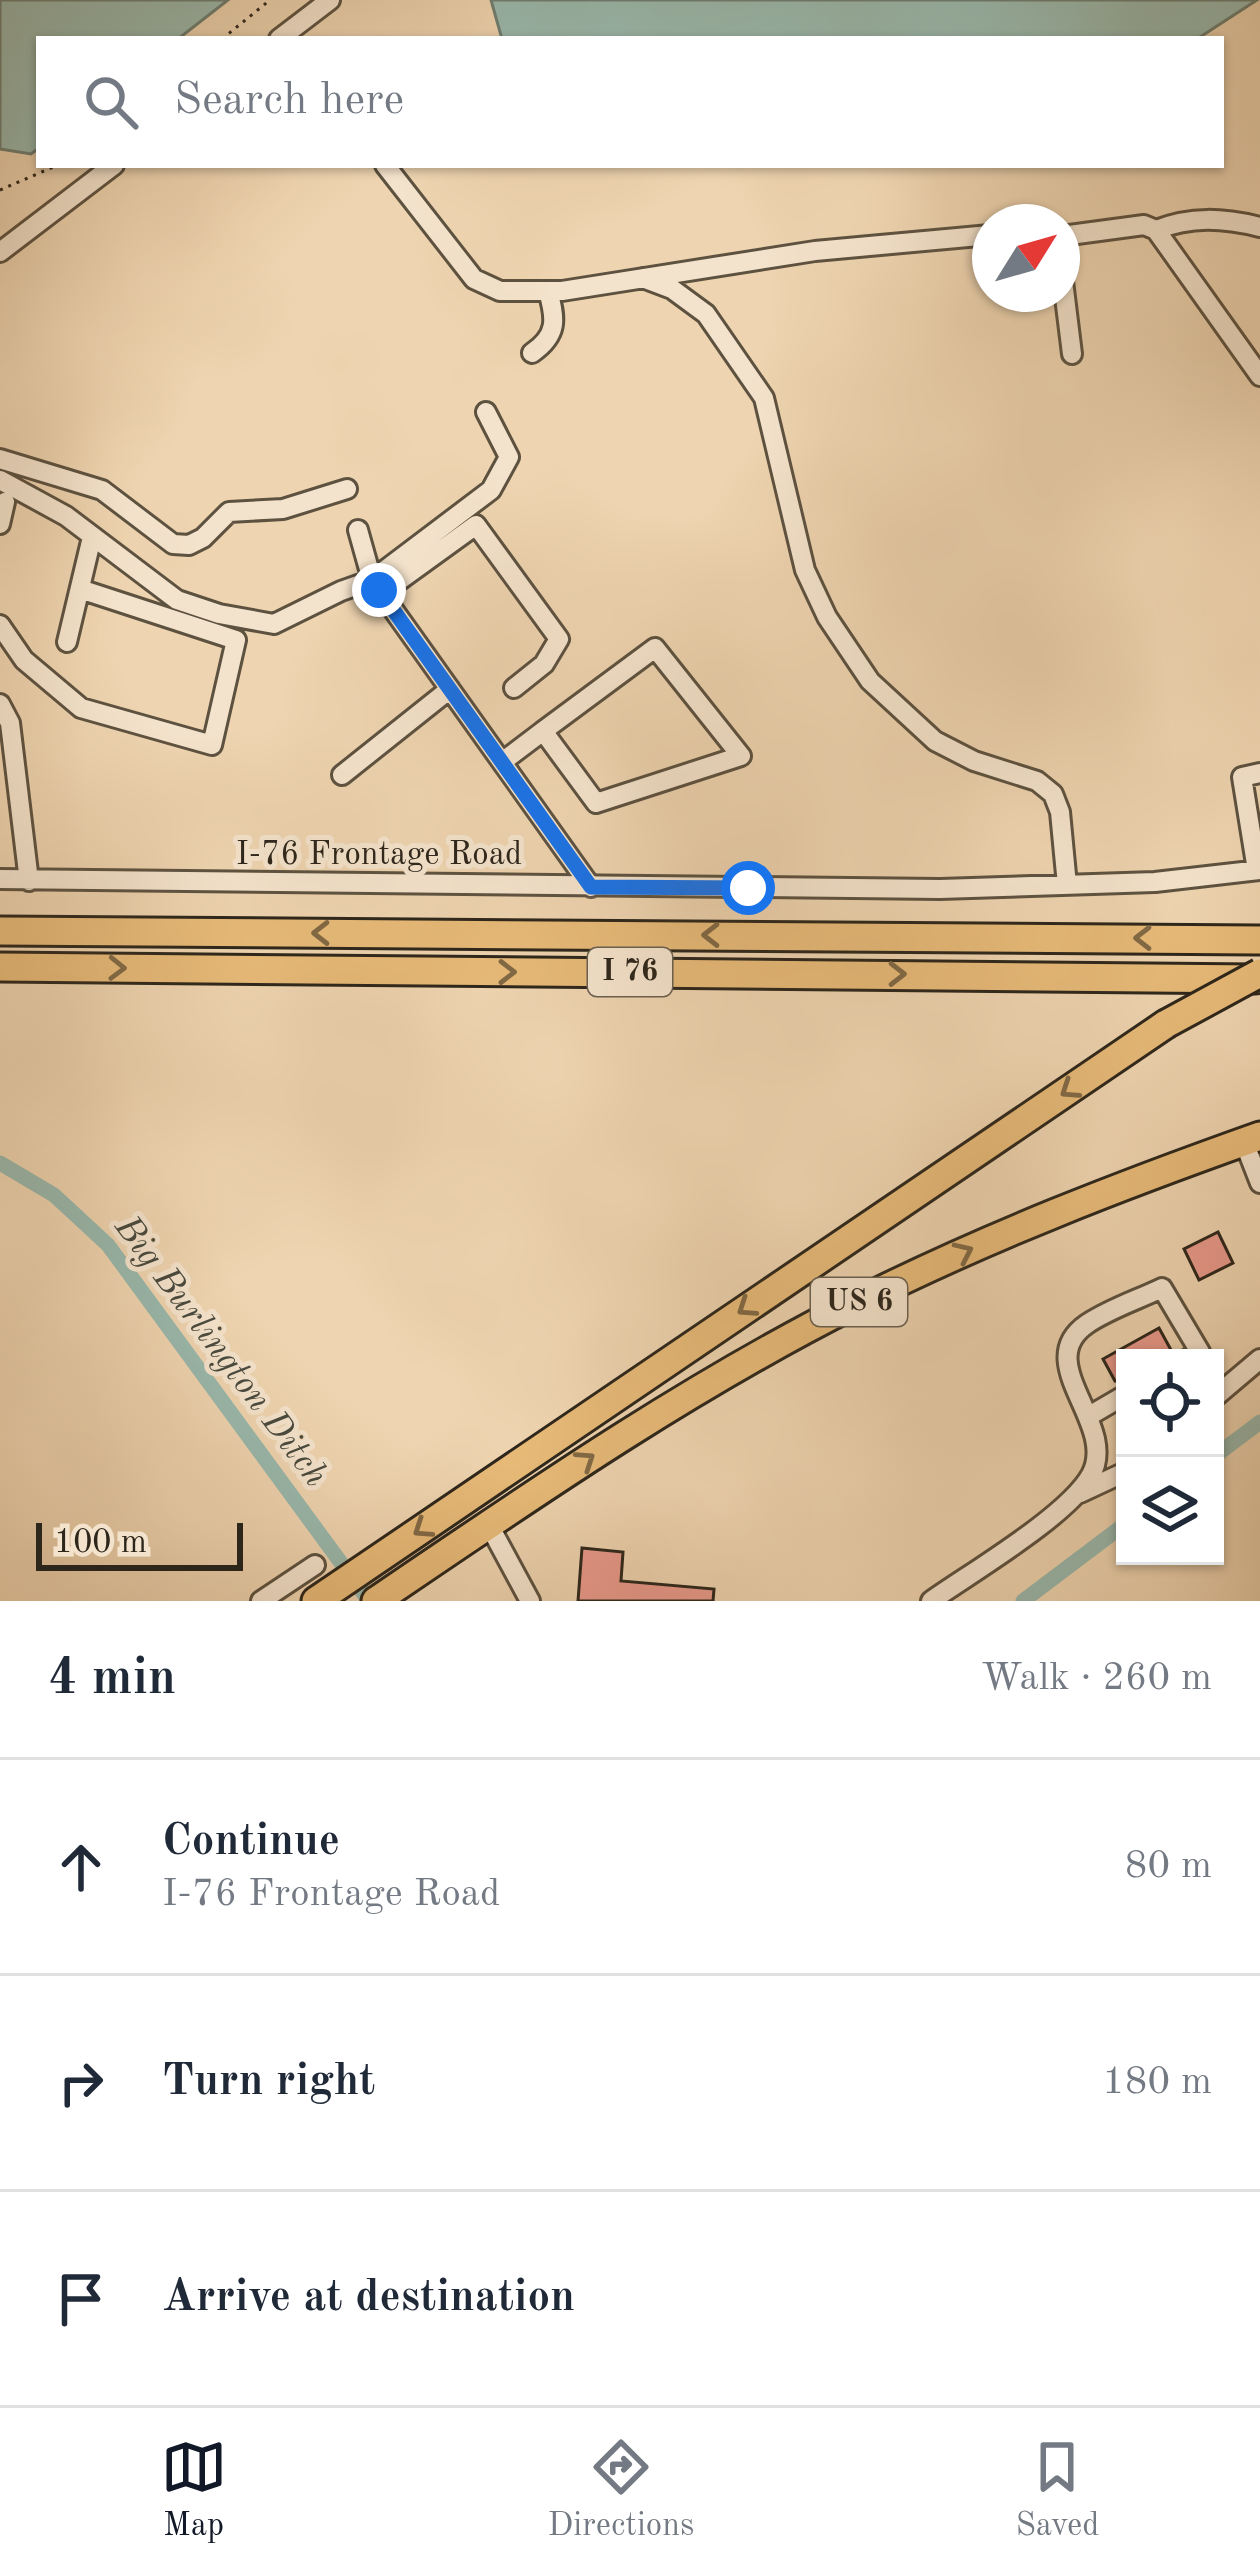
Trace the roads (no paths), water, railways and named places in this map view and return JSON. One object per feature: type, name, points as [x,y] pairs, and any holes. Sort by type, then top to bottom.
[{"type":"highway","name":"I 76","points":[[0,931],[1260,940]]},
{"type":"highway","name":"I 76","points":[[0,967],[1260,976]]},
{"type":"highway","name":"US 6","points":[[324,1595],[1166,1024],[1260,976]]},
{"type":"highway","name":"US 6","points":[[385,1595],[628,1432],[855,1304],[994,1238],[1252,1139]]},
{"type":"highway","points":[[471,1496],[488,1525]]},
{"type":"street","points":[[286,36],[330,0]]},
{"type":"street","points":[[0,252],[110,168]]},
{"type":"street","points":[[387,168],[474,279],[500,291],[548,291],[902,240],[972,236]]},
{"type":"street","points":[[1156,230],[1181,220],[1217,219],[1260,226]]},
{"type":"street","points":[[1080,234],[1144,225],[1156,230],[1260,376]]},
{"type":"street","points":[[701,269],[700,293],[706,314]]},
{"type":"street","points":[[643,278],[673,289],[706,314],[764,398],[805,570],[827,617],[870,681],[935,741],[974,761],[1037,781],[1053,794],[1060,812],[1067,885]]},
{"type":"street","points":[[532,353],[551,336],[556,320],[548,291]]},
{"type":"street","points":[[1065,312],[1072,354]]},
{"type":"street","points":[[377,587],[491,490],[509,457],[486,412]]},
{"type":"street","points":[[0,459],[102,490],[173,544],[189,545],[203,538],[229,512],[284,509],[346,489]]},
{"type":"street","points":[[0,480],[66,516],[177,600],[274,624],[377,587],[476,525],[560,639],[544,664],[514,688]]},
{"type":"street","points":[[0,524],[5,502]]},
{"type":"street","points":[[358,530],[377,587],[591,887]]},
{"type":"street","points":[[67,642],[92,537]]},
{"type":"street","points":[[80,589],[236,640]]},
{"type":"street","points":[[0,625],[23,660],[81,708],[212,745],[241,618]]},
{"type":"street","points":[[502,761],[655,648],[741,756],[596,803],[543,731]]},
{"type":"street","points":[[342,775],[450,689]]},
{"type":"street","points":[[0,704],[10,723],[29,880]]},
{"type":"street","points":[[1258,870],[1242,777],[1260,773]]},
{"type":"street","points":[[0,830],[24,828]]},
{"type":"street","name":"I-76 Frontage Road","points":[[0,879],[940,889],[1155,882],[1258,870]]},
{"type":"street","points":[[1252,1139],[1260,1183]]},
{"type":"street","points":[[1076,1495],[1098,1456],[1089,1415],[1067,1368],[1065,1348],[1088,1323],[1162,1288],[1198,1349]]},
{"type":"street","points":[[1224,1389],[1260,1359]]},
{"type":"street","points":[[1089,1415],[1116,1400]]},
{"type":"street","points":[[931,1601],[1076,1495],[1116,1476]]},
{"type":"street","points":[[488,1525],[530,1601]]},
{"type":"street","points":[[261,1601],[315,1565]]},
{"type":"waterway","name":"Big Burlington Ditch","points":[[0,1163],[54,1195],[108,1245],[369,1601]]},
{"type":"waterway","name":"Big Burlington Ditch","points":[[1224,1449],[1260,1422]]},
{"type":"waterway","name":"Big Burlington Ditch","points":[[1023,1601],[1116,1531]]}]
